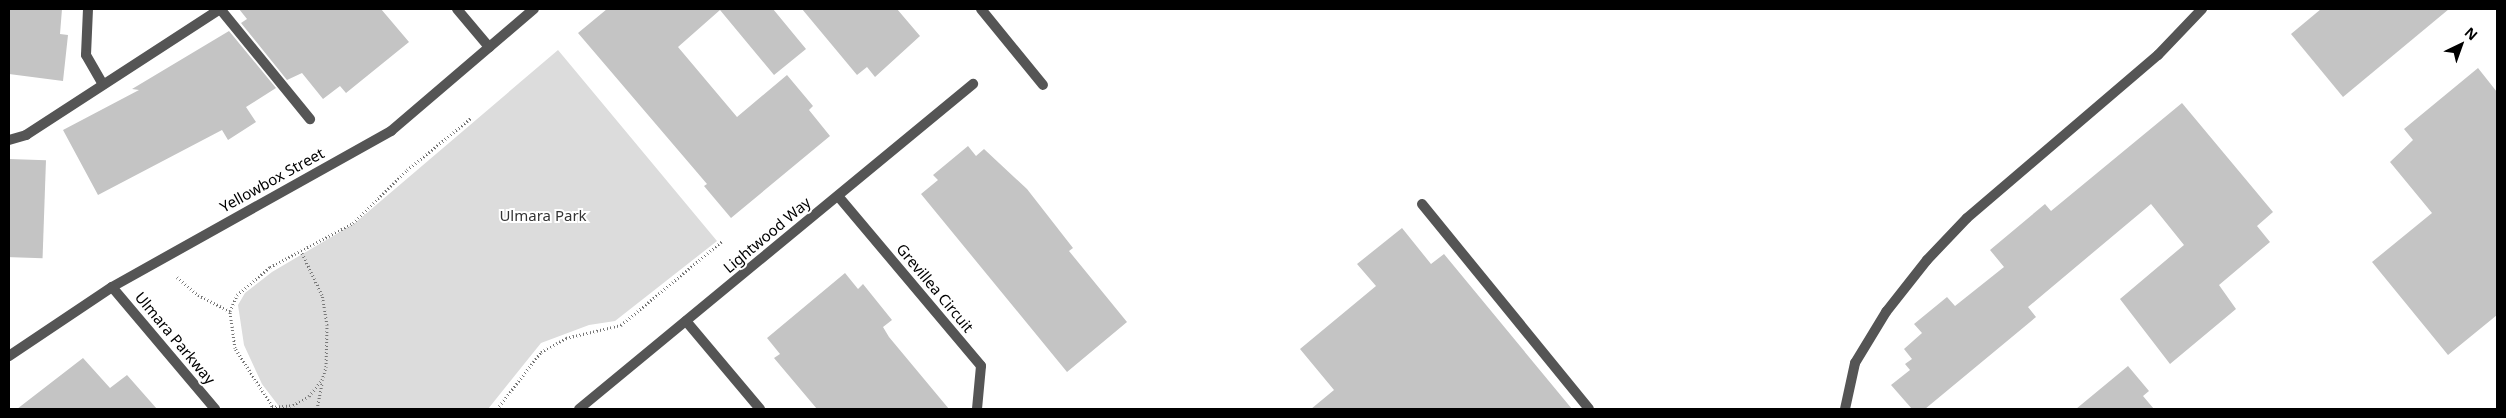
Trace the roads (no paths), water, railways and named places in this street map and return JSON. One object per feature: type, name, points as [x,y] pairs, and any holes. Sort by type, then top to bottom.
[{"type":"street","points":[[88,9],[86,55],[103,85]]},
{"type":"street","points":[[457,9],[490,47]]},
{"type":"street","name":"Yellowbox Street","points":[[9,356],[112,287],[391,131],[534,9]]},
{"type":"street","points":[[981,9],[1043,84]]},
{"type":"street","points":[[1845,409],[1855,363],[1886,312],[1927,260],[1967,218],[2158,55],[2202,9]]},
{"type":"street","points":[[9,140],[26,135],[220,10],[310,119]]},
{"type":"street","name":"Lightwood Way","points":[[579,409],[973,84]]},
{"type":"street","name":"Grevillea Circuit","points":[[838,196],[981,366],[978,409]]},
{"type":"street","points":[[1422,204],[1589,409]]},
{"type":"street","name":"Ulmara Parkway","points":[[112,287],[215,409]]},
{"type":"street","points":[[686,321],[760,409]]},
{"type":"park label","name":"Ulmara Park","points":[[543,216]]}]
